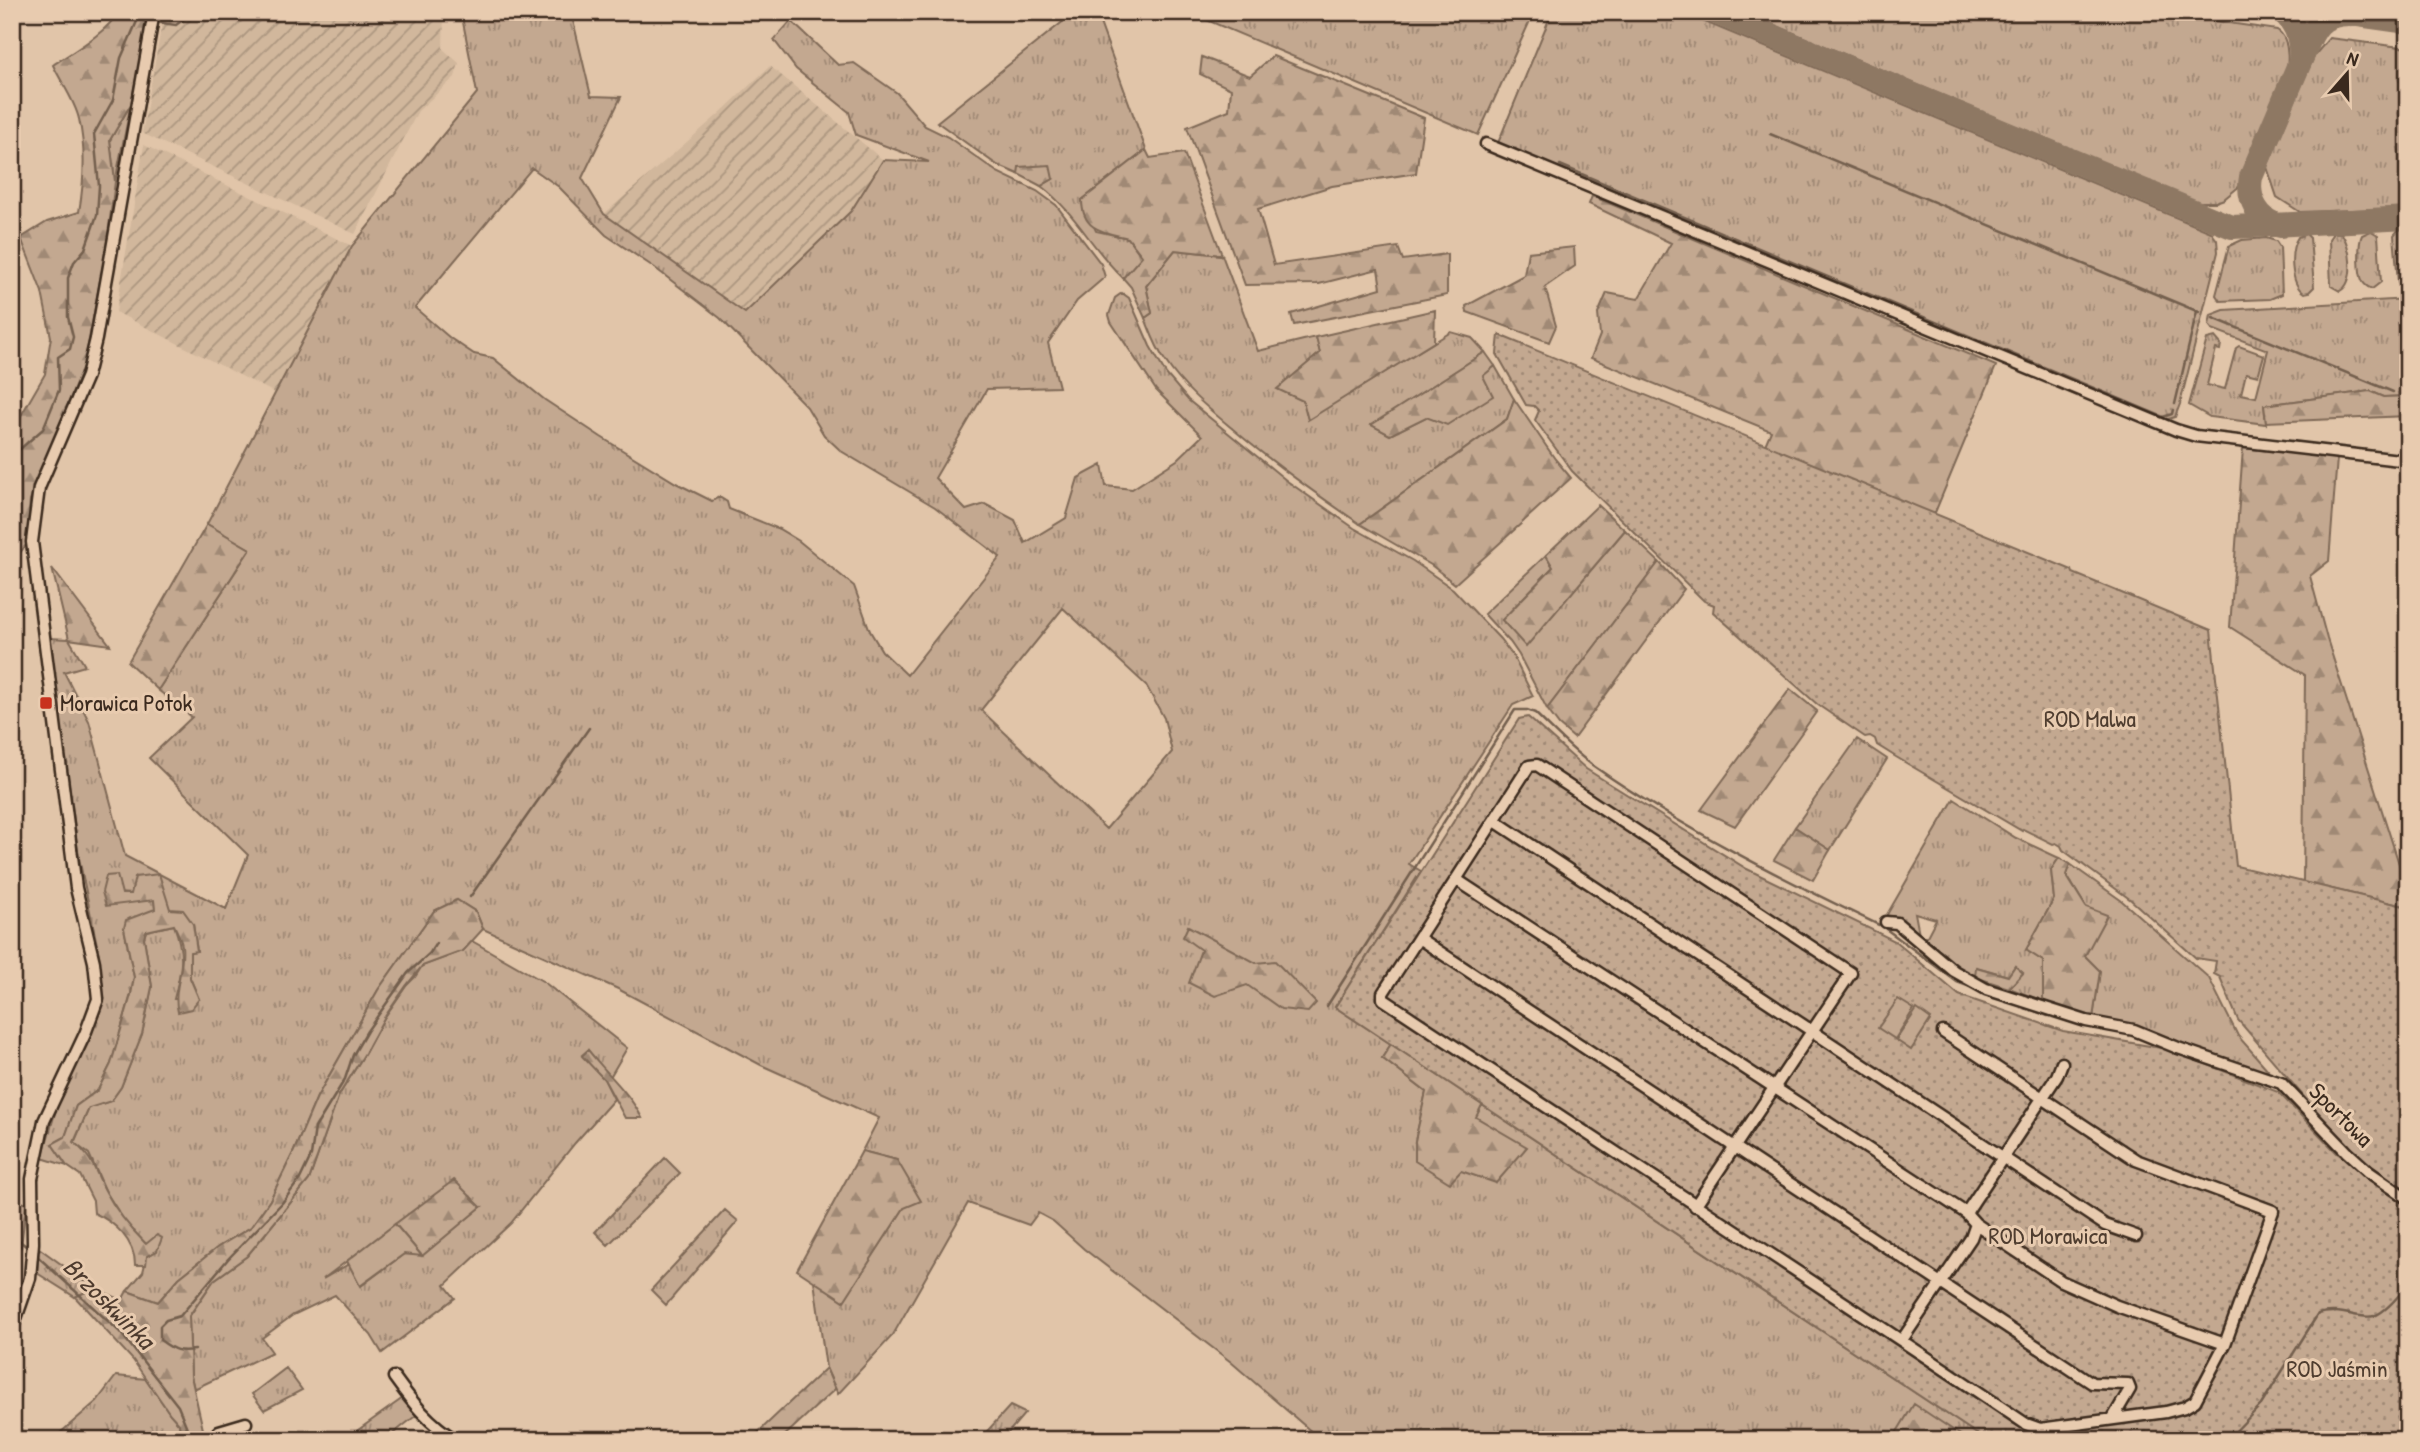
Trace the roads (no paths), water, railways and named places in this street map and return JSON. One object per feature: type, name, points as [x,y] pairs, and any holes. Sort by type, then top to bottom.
[{"type":"street","points":[[12,1330],[26,1296],[31,1264],[32,1179],[44,1121],[85,1034],[98,999],[94,962],[76,888],[32,542],[38,488],[87,376],[96,339],[154,14]]},
{"type":"street","points":[[1486,144],[2176,430],[2196,436],[2408,461]]},
{"type":"street","points":[[1695,1206],[1851,973],[1572,788],[1536,765],[1529,766],[1383,993],[1383,999],[1695,1206],[1902,1340],[2026,1424],[2040,1429],[2166,1412],[2195,1401],[2225,1343],[2273,1211],[2136,1160],[1942,1031]]},
{"type":"street","points":[[1495,821],[2105,1225],[2136,1236]]},
{"type":"street","points":[[1457,880],[1966,1213],[1976,1224],[2061,1281],[2117,1306],[2225,1343]]},
{"type":"street","name":"Sportowa","points":[[1886,922],[1897,923],[1954,971],[1986,989],[2086,1021],[2134,1030],[2191,1053],[2281,1083],[2369,1172],[2408,1199]]},
{"type":"street","points":[[1420,939],[2092,1383],[2128,1384],[2130,1389],[2113,1418]]},
{"type":"street","points":[[1966,1213],[2057,1076],[2062,1063]]},
{"type":"street","points":[[1902,1340],[1971,1238],[1976,1224]]},
{"type":"street","points":[[394,1377],[414,1405],[433,1424],[456,1440]]},
{"type":"street","points":[[211,1440],[219,1431],[246,1423]]},
{"type":"waterway","name":"Brzoskwinka","points":[[12,456],[43,429],[59,390],[58,357],[70,349],[73,337],[68,317],[68,278],[74,262],[85,249],[97,215],[99,186],[94,134],[113,100],[121,58],[138,19],[138,12]]},
{"type":"waterway","points":[[155,22],[176,25],[193,12]]},
{"type":"waterway","points":[[1770,134],[2199,312]]},
{"type":"waterway","points":[[1560,165],[2163,417],[2172,414],[2173,410]]},
{"type":"waterway","points":[[2175,404],[2197,311]]},
{"type":"waterway","points":[[2213,318],[2393,392]]},
{"type":"waterway","name":"Brzoskwinka","points":[[12,494],[12,499]]},
{"type":"waterway","points":[[1327,1006],[1515,710],[1535,713],[1587,761],[1698,832],[1879,925]]},
{"type":"waterway","points":[[470,897],[589,728]]},
{"type":"waterway","points":[[1886,929],[1957,982],[2048,1016]]},
{"type":"waterway","points":[[195,1350],[177,1350],[165,1344],[160,1340],[160,1326],[166,1320],[180,1316],[228,1259],[282,1203],[300,1179],[311,1156],[315,1128],[345,1079],[353,1055],[408,973],[430,953],[436,943]]},
{"type":"waterway","name":"Brzoskwinka","points":[[12,1234],[28,1248]]},
{"type":"waterway","name":"Brzoskwinka","points":[[36,1255],[120,1332],[178,1406],[192,1440]]},
{"type":"waterway","points":[[2227,1440],[2261,1405],[2318,1314],[2334,1312],[2374,1316],[2388,1307],[2408,1285]]},
{"type":"place","name":"Morawica Potok","points":[[46,703]]},
{"type":"park label","name":"ROD Malwa","points":[[2090,719]]},
{"type":"park label","name":"ROD Morawica","points":[[2048,1236]]},
{"type":"park label","name":"ROD Jaśmin","points":[[2337,1369]]}]
